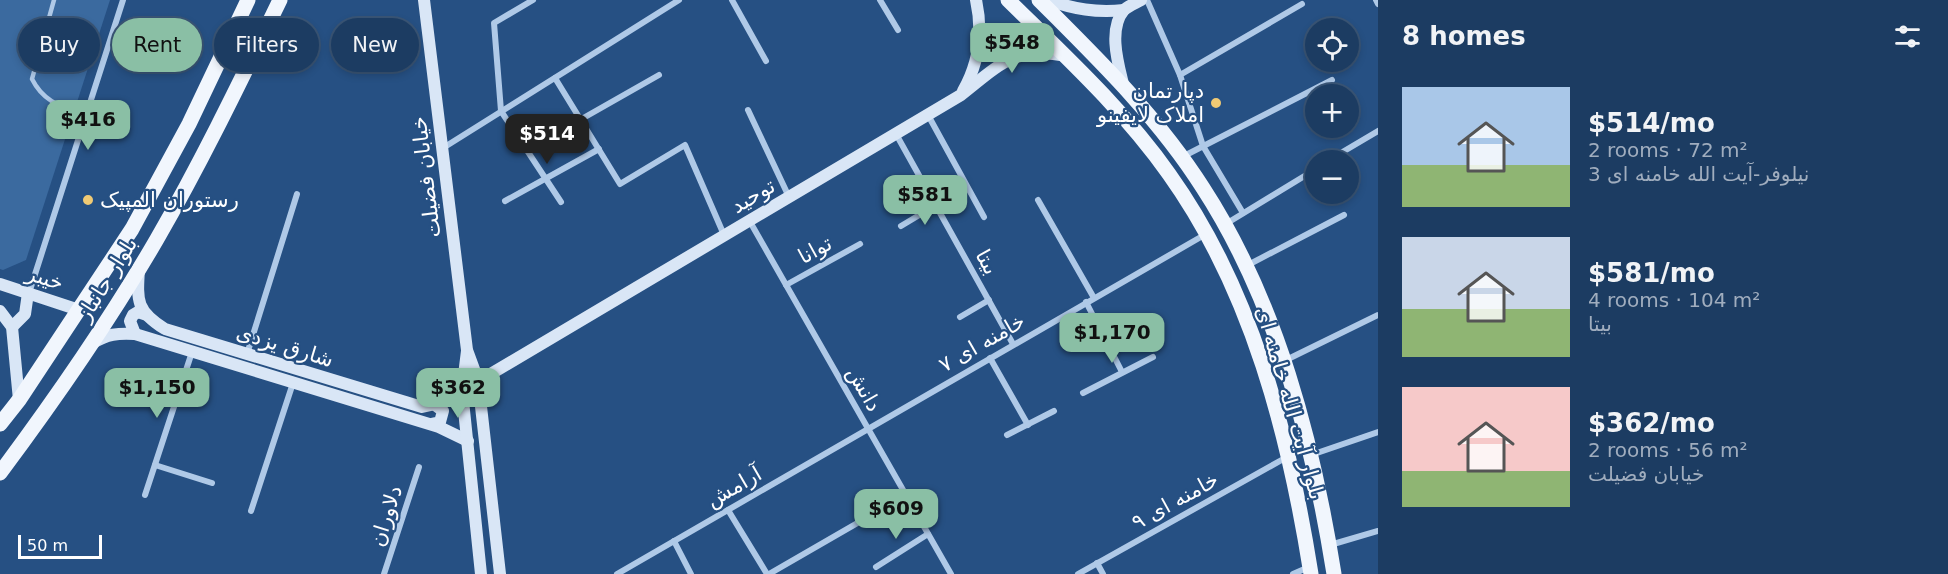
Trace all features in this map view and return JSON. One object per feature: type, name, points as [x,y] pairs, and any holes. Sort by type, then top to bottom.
[{"type":"main road","name":"بلوار جانباز","points":[[0,424],[19,400],[132,229],[189,124],[248,0]]},
{"type":"main road","name":"بلوار جانباز","points":[[0,473],[92,343],[139,268],[215,132],[280,0]]},
{"type":"main road","name":"بلوار آیت الله خامنه ای","points":[[1008,0],[1066,56],[1141,138],[1169,174],[1208,234],[1252,333],[1288,457],[1310,570]]},
{"type":"main road","name":"بلوار آیت الله خامنه ای","points":[[1039,0],[1123,84],[1204,188],[1224,225],[1245,266],[1283,362],[1311,455],[1334,574]]},
{"type":"street","points":[[12,327],[26,314],[28,293],[123,0]]},
{"type":"street","name":"خیابان فضیلت","points":[[424,0],[467,350],[478,380],[500,574]]},
{"type":"street","points":[[533,0],[494,23],[501,111],[561,202]]},
{"type":"street","points":[[442,148],[679,0]]},
{"type":"street","points":[[732,0],[766,61]]},
{"type":"street","points":[[880,0],[898,30]]},
{"type":"street","points":[[961,95],[976,63],[980,18],[976,0]]},
{"type":"street","points":[[1048,0],[1071,8],[1099,12],[1124,10],[1140,0]]},
{"type":"street","points":[[1147,0],[1180,75],[1203,146],[1243,213]]},
{"type":"street","points":[[1376,0],[1378,4]]},
{"type":"street","points":[[1180,75],[1302,4]]},
{"type":"street","points":[[1123,84],[1115,50],[1118,28],[1124,10]]},
{"type":"street","name":"توحید","points":[[462,391],[961,95],[1012,56],[1031,52],[1066,56]]},
{"type":"street","points":[[526,150],[659,75]]},
{"type":"street","points":[[555,78],[620,184],[685,145],[724,235]]},
{"type":"street","points":[[1181,157],[1332,80]]},
{"type":"street","points":[[748,110],[789,197]]},
{"type":"street","points":[[928,115],[984,217]]},
{"type":"street","points":[[1346,150],[1378,131]]},
{"type":"street","name":"بیتا","points":[[896,134],[1013,344]]},
{"type":"street","points":[[505,201],[599,149]]},
{"type":"street","points":[[1224,225],[1305,176]]},
{"type":"street","points":[[247,355],[297,194]]},
{"type":"street","points":[[1038,200],[1094,298]]},
{"type":"street","points":[[902,226],[936,205]]},
{"type":"street","points":[[1245,266],[1344,215]]},
{"type":"street","name":"دانش","points":[[749,220],[951,574]]},
{"type":"street","name":"خامنه ای ۷","points":[[868,429],[1208,234]]},
{"type":"street","name":"توانا","points":[[786,285],[860,244]]},
{"type":"street","points":[[139,268],[138,301],[147,315]]},
{"type":"street","name":"خیبر","points":[[0,284],[79,310]]},
{"type":"street","points":[[960,317],[989,300]]},
{"type":"street","points":[[1086,302],[1122,372]]},
{"type":"street","points":[[0,311],[12,327],[19,400]]},
{"type":"street","points":[[135,334],[130,321],[133,315],[138,312],[147,315]]},
{"type":"street","name":"شارق یزدی","points":[[147,315],[165,329],[247,355],[295,376],[422,407],[435,405]]},
{"type":"street","points":[[1283,362],[1378,315]]},
{"type":"street","points":[[92,343],[105,336],[135,334],[192,351],[295,376],[431,424],[468,441]]},
{"type":"street","name":"خیابان فضیلت","points":[[467,350],[462,391],[481,574]]},
{"type":"street","points":[[145,495],[192,351]]},
{"type":"street","points":[[1083,393],[1153,357]]},
{"type":"street","points":[[990,358],[1028,424]]},
{"type":"street","points":[[251,511],[295,376]]},
{"type":"street","points":[[431,424],[440,422],[443,417],[442,411],[435,405],[462,391]]},
{"type":"street","points":[[1007,435],[1053,411]]},
{"type":"street","name":"آرامش","points":[[617,574],[868,429]]},
{"type":"street","points":[[1311,455],[1378,432]]},
{"type":"street","name":"خامنه ای ۹","points":[[1078,574],[1288,457]]},
{"type":"street","points":[[155,465],[212,483]]},
{"type":"street","name":"دلاوران","points":[[384,574],[419,468]]},
{"type":"street","points":[[728,510],[768,574],[906,495]]},
{"type":"street","points":[[1330,545],[1378,531]]},
{"type":"street","points":[[876,567],[928,534]]},
{"type":"street","points":[[674,541],[691,574]]},
{"type":"street","points":[[1097,563],[1104,574]]},
{"type":"street","points":[[1293,574],[1310,570]]},
{"type":"lane","points":[[54,0],[32,79],[39,92],[51,103],[87,116]]},
{"type":"shaded area","points":[[0,0],[110,0],[100,31],[100,18],[18,18],[18,72],[87,72],[26,260],[3,270],[0,269]]},
{"type":"place","name":"دپارتمان املاک لایفینو","points":[[1216,103]]},
{"type":"place","name":"رستوران المپیک","points":[[88,200]]}]
